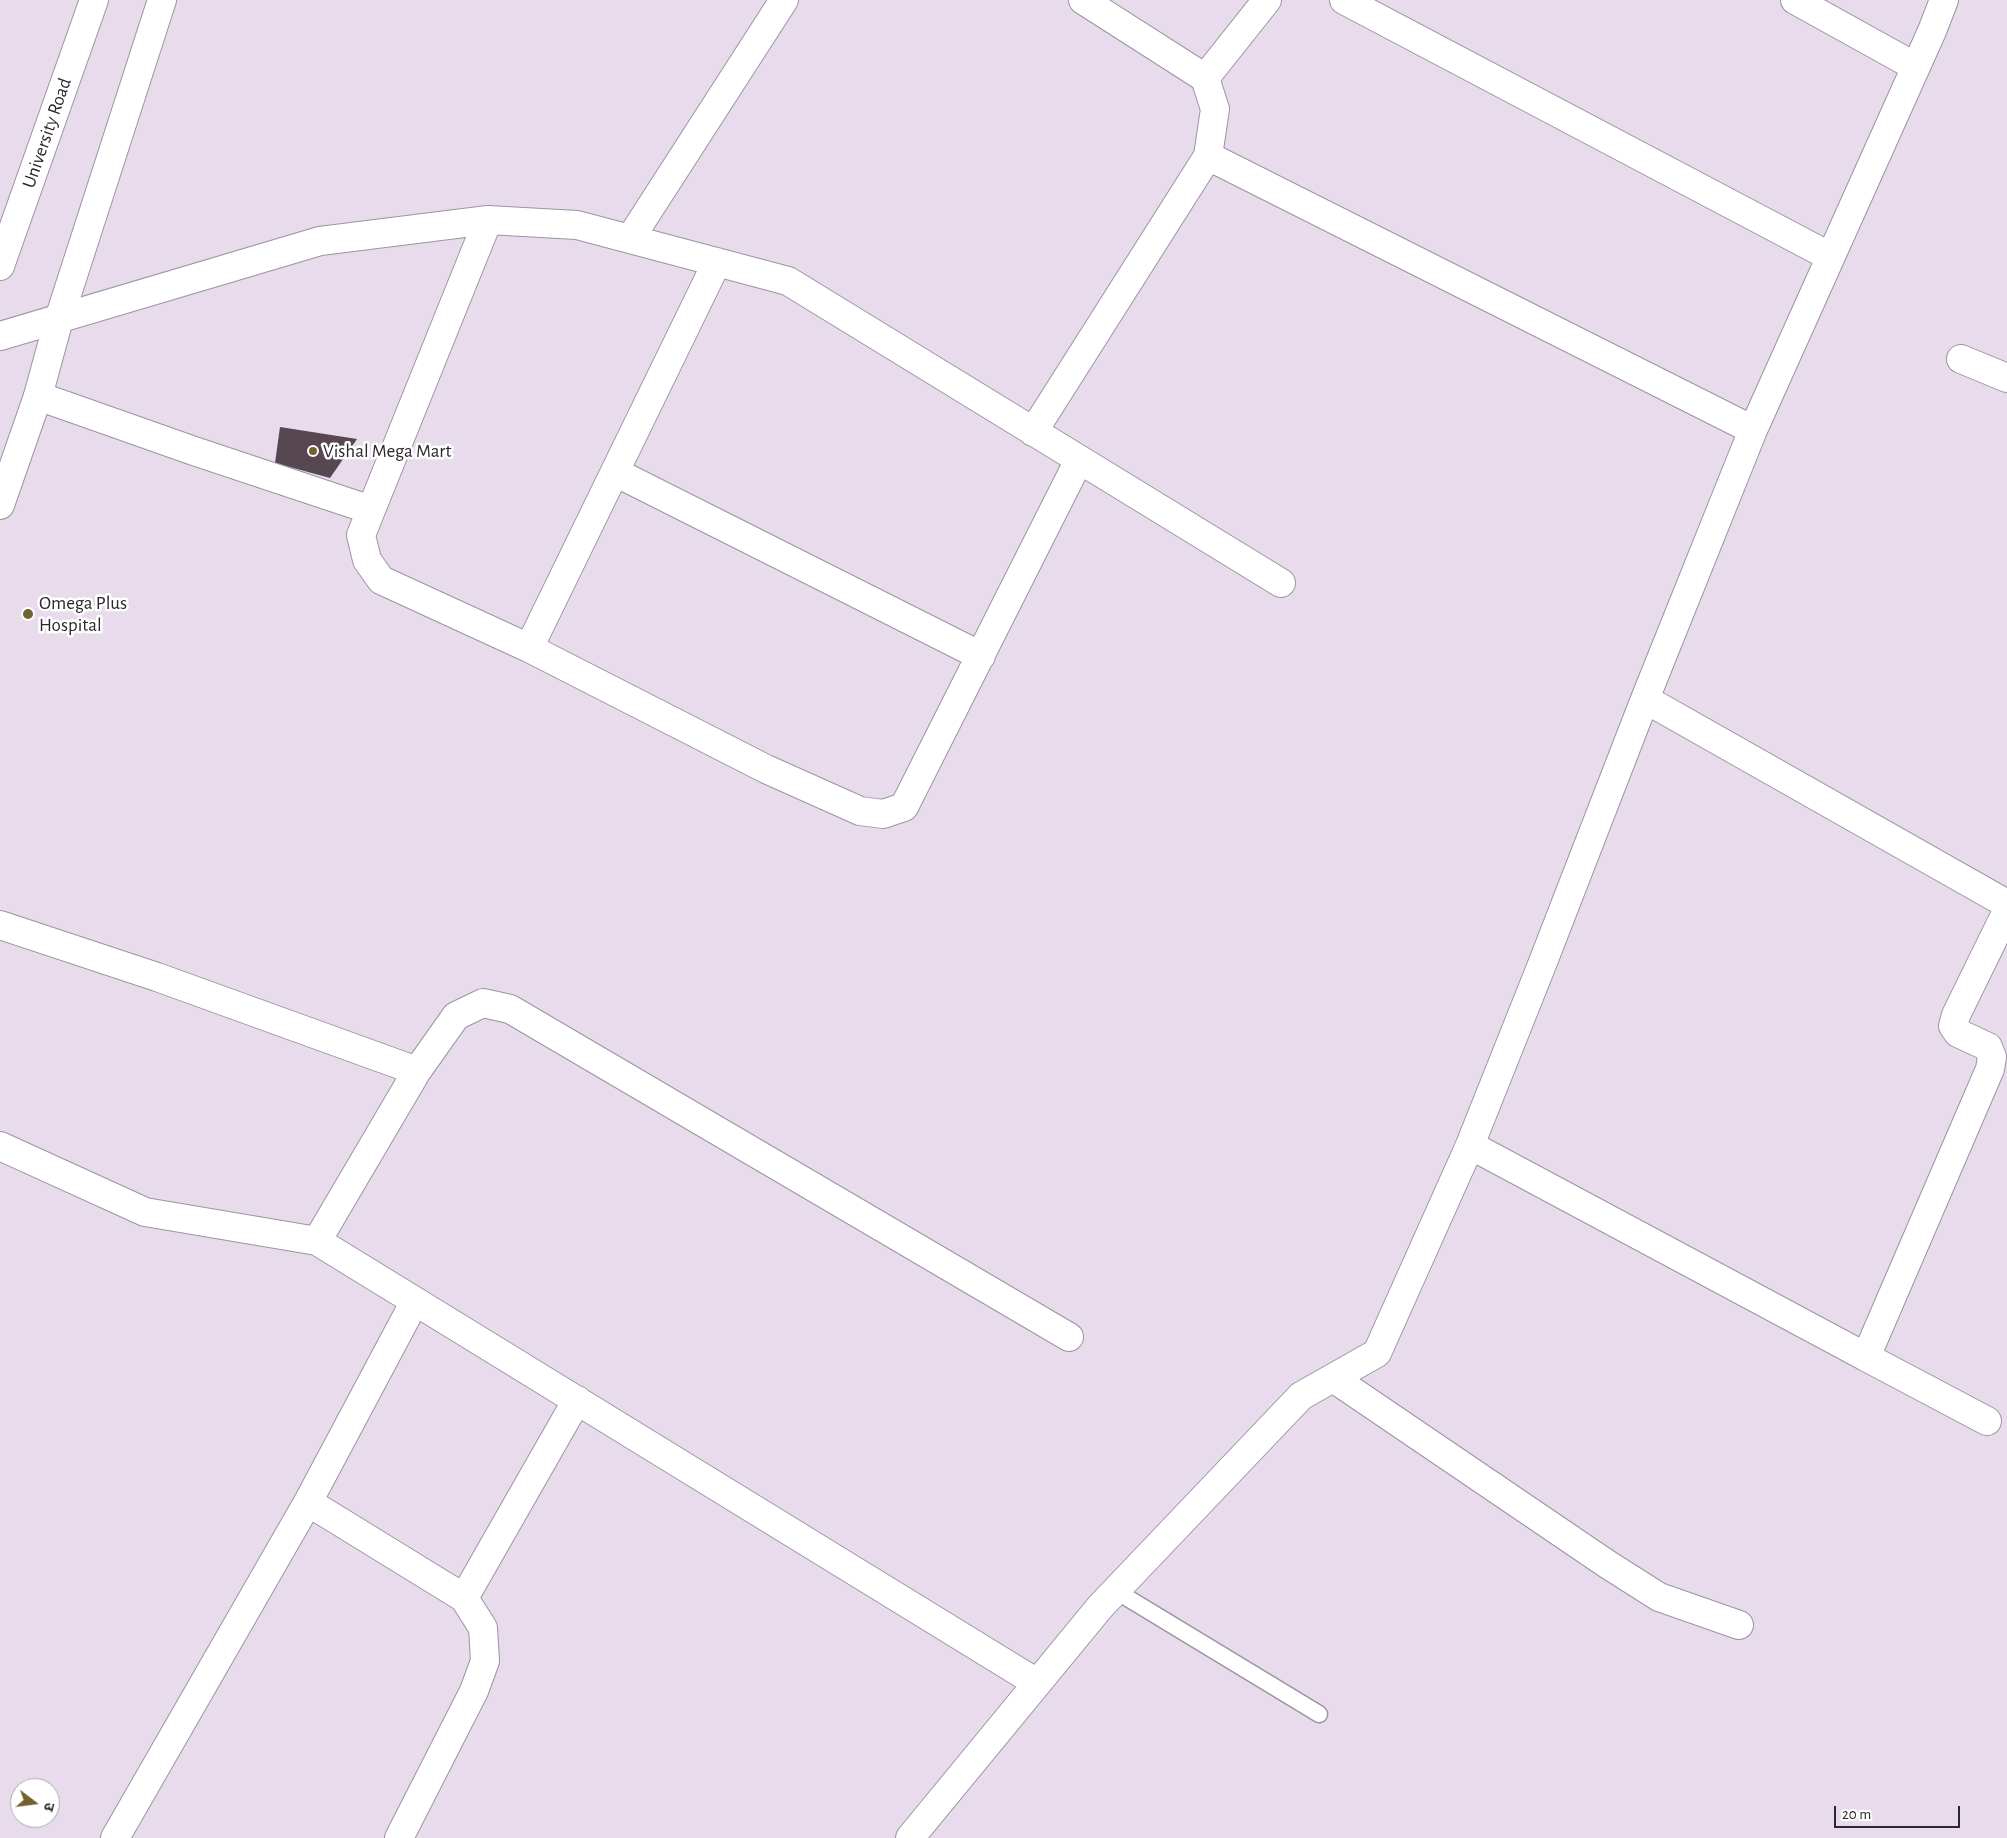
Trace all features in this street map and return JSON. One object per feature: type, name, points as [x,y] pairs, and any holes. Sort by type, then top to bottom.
[{"type":"street","name":"University Road","points":[[0,266],[94,0]]},
{"type":"street","points":[[0,505],[38,396],[59,319],[162,0]]},
{"type":"street","points":[[630,239],[784,0]]},
{"type":"street","points":[[1033,432],[1208,156],[1215,110],[1205,78],[1083,0]]},
{"type":"street","points":[[1205,78],[1267,0]]},
{"type":"street","points":[[1344,0],[1830,256]]},
{"type":"street","points":[[1795,0],[1916,67]]},
{"type":"street","points":[[910,1838],[1100,1607],[1301,1396],[1377,1353],[1470,1145],[1753,430],[1916,67],[1944,0]]},
{"type":"street","points":[[1208,156],[1753,430]]},
{"type":"street","points":[[488,220],[361,535],[367,560],[381,580],[529,648],[766,769],[860,811],[883,814],[904,808],[1079,460]]},
{"type":"street","points":[[0,336],[320,241],[488,220],[577,225],[788,282],[1280,583]]},
{"type":"street","points":[[529,648],[717,262]]},
{"type":"street","points":[[1961,359],[2007,378]]},
{"type":"street","points":[[38,396],[194,451],[371,510]]},
{"type":"street","points":[[615,472],[981,656]]},
{"type":"street","points":[[1645,699],[2007,904]]},
{"type":"street","points":[[1866,1357],[1990,1069],[1992,1057],[1988,1047],[1958,1032],[1953,1026],[1956,1015],[2007,911]]},
{"type":"street","points":[[0,925],[166,981],[417,1071]]},
{"type":"street","points":[[317,1241],[417,1071],[456,1016],[483,1004],[510,1009],[1069,1337]]},
{"type":"street","points":[[1470,1145],[1987,1421]]},
{"type":"street","points":[[0,1146],[145,1212],[317,1241],[1037,1683]]},
{"type":"street","points":[[115,1838],[308,1502],[414,1300]]},
{"type":"street","points":[[1333,1378],[1607,1564],[1659,1597],[1739,1625]]},
{"type":"street","points":[[464,1598],[577,1400]]},
{"type":"street","points":[[308,1502],[464,1598],[483,1628],[484,1661],[474,1691],[399,1838]]},
{"type":"lane","points":[[1116,1591],[1320,1714]]},
{"type":"building","name":"Vishal Mega Mart","points":[[280,427],[357,439],[330,478],[275,463]]},
{"type":"place","name":"Vishal Mega Mart","points":[[313,451]]},
{"type":"place","name":"Omega Plus Hospital","points":[[28,614]]}]
